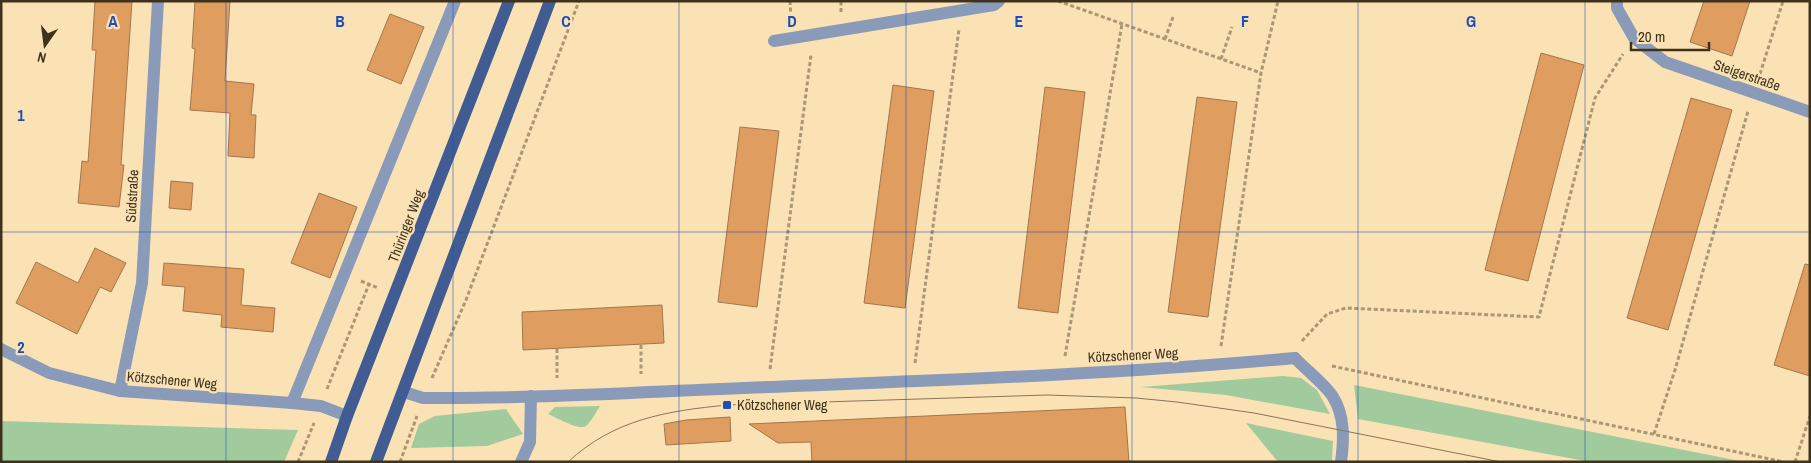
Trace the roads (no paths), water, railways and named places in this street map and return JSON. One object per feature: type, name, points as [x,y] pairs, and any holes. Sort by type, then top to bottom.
[{"type":"main road","name":"Thüringer Weg","points":[[331,462],[347,416],[509,1]]},
{"type":"main road","points":[[376,462],[550,1]]},
{"type":"street","name":"Südstraße","points":[[120,391],[142,283],[158,1]]},
{"type":"street","points":[[292,402],[454,1]]},
{"type":"street","points":[[774,41],[994,6],[999,1]]},
{"type":"street","name":"Steigerstraße","points":[[1617,1],[1617,8],[1634,38],[1665,62],[1753,94],[1810,112]]},
{"type":"street","name":"Kötzschener Weg","points":[[1,349],[49,373],[120,391],[292,402],[320,406],[347,416]]},
{"type":"street","name":"Kötzschener Weg","points":[[404,392],[423,398],[557,396],[768,386],[913,382],[1218,365],[1295,358],[1332,396],[1340,411],[1343,430],[1341,462]]},
{"type":"street","points":[[521,462],[530,442],[531,396]]},
{"type":"tram line","points":[[568,462],[586,447],[623,427],[662,414],[683,410],[727,405],[1047,395],[1136,398],[1254,413],[1501,462]]},
{"type":"place","name":"Kötzschener Weg","points":[[727,405]]}]
